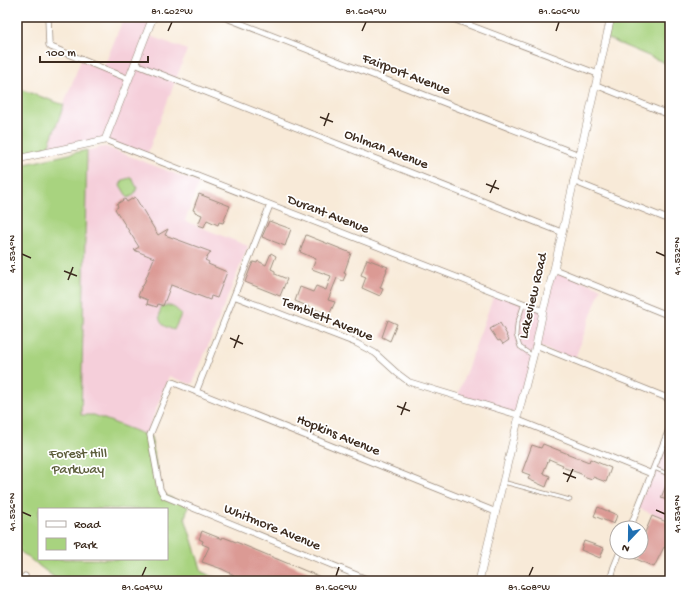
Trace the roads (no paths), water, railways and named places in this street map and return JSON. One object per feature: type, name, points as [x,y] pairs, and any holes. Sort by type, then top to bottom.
[{"type":"street","points":[[48,17],[49,45],[51,47],[129,79]]},
{"type":"street","points":[[17,159],[105,140],[153,17]]},
{"type":"street","name":"Fairport Avenue","points":[[224,17],[579,154]]},
{"type":"street","points":[[448,17],[598,74]]},
{"type":"street","name":"Lakeview Road","points":[[479,581],[554,270],[611,17]]},
{"type":"street","name":"Ohlman Avenue","points":[[134,64],[562,232]]},
{"type":"street","points":[[596,85],[670,115]]},
{"type":"street","name":"Durant Avenue","points":[[105,140],[543,311]]},
{"type":"street","points":[[573,181],[670,220]]},
{"type":"street","points":[[196,392],[270,205]]},
{"type":"street","points":[[554,270],[670,316]]},
{"type":"street","name":"Temblett Avenue","points":[[234,296],[356,343],[375,353],[409,382],[518,417],[653,471]]},
{"type":"street","points":[[536,345],[670,399]]},
{"type":"street","name":"Hopkins Avenue","points":[[164,496],[160,489],[150,435],[172,382],[496,512]]},
{"type":"street","points":[[633,520],[670,427]]},
{"type":"street","name":"Whitmore Avenue","points":[[164,496],[371,581]]},
{"type":"street","points":[[610,581],[617,560]]},
{"type":"lane","points":[[524,303],[517,324],[516,335],[520,347],[533,356]]},
{"type":"lane","points":[[653,471],[670,475]]},
{"type":"lane","points":[[503,482],[570,500]]},
{"type":"park label","name":"Forest Hill Parkway","points":[[78,462]]}]
